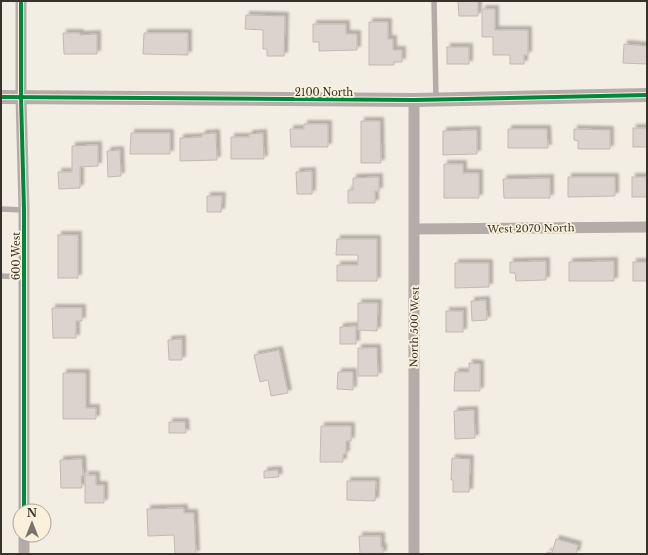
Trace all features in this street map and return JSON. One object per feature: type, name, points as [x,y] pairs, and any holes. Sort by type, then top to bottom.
[{"type":"street","name":"600 West","points":[[21,1],[21,97],[24,210],[24,503]]},
{"type":"street","name":"2100 North","points":[[1,97],[436,100],[647,95]]},
{"type":"street","name":"North 500 West","points":[[414,100],[414,554]]},
{"type":"street","name":"West 2070 North","points":[[415,229],[647,227]]},
{"type":"street","points":[[24,543],[24,554]]},
{"type":"lane","points":[[434,1],[436,100]]},
{"type":"lane","points":[[1,209],[24,210]]},
{"type":"lane","points":[[1,276],[24,277]]},
{"type":"building","points":[[458,1],[478,1],[478,16],[459,16]]},
{"type":"building","points":[[482,9],[495,9],[495,30],[528,30],[528,55],[524,55],[524,64],[510,64],[510,55],[493,55],[493,37],[482,37]]},
{"type":"building","points":[[246,15],[285,16],[284,56],[267,56],[267,49],[263,49],[263,30],[245,29]]},
{"type":"building","points":[[369,22],[388,22],[388,39],[393,39],[393,50],[402,50],[402,62],[394,62],[394,65],[369,65]]},
{"type":"building","points":[[313,24],[346,24],[346,34],[357,34],[357,50],[319,51],[319,42],[313,42]]},
{"type":"building","points":[[63,33],[80,33],[80,35],[97,34],[97,54],[64,54]]},
{"type":"building","points":[[144,33],[188,33],[188,55],[143,54]]},
{"type":"building","points":[[624,44],[647,46],[647,64],[623,63]]},
{"type":"building","points":[[447,47],[469,47],[469,64],[447,64]]},
{"type":"building","points":[[361,121],[380,121],[381,163],[361,163]]},
{"type":"building","points":[[304,124],[328,124],[328,147],[291,147],[290,129],[304,129]]},
{"type":"building","points":[[633,128],[647,128],[647,147],[633,147]]},
{"type":"building","points":[[508,129],[547,129],[548,148],[508,148]]},
{"type":"building","points":[[574,129],[610,130],[610,149],[578,149],[578,141],[574,140]]},
{"type":"building","points":[[477,130],[477,154],[443,155],[443,131]]},
{"type":"building","points":[[131,133],[170,133],[170,154],[130,154]]},
{"type":"building","points":[[216,133],[217,160],[180,161],[180,138],[202,137],[202,134]]},
{"type":"building","points":[[263,133],[264,159],[231,159],[231,137],[249,137],[249,134]]},
{"type":"building","points":[[98,145],[98,166],[80,167],[80,188],[59,189],[58,172],[72,172],[72,146]]},
{"type":"building","points":[[120,150],[121,176],[108,177],[107,151]]},
{"type":"building","points":[[444,164],[463,164],[463,173],[479,173],[479,198],[444,198]]},
{"type":"building","points":[[312,171],[312,194],[297,194],[296,172]]},
{"type":"building","points":[[379,177],[379,191],[375,191],[375,203],[348,203],[348,190],[353,190],[353,178]]},
{"type":"building","points":[[568,177],[615,177],[615,196],[568,197]]},
{"type":"building","points":[[632,177],[647,177],[647,197],[632,197]]},
{"type":"building","points":[[550,178],[550,198],[504,198],[503,179]]},
{"type":"building","points":[[207,196],[222,196],[221,212],[207,212]]},
{"type":"building","points":[[58,235],[78,235],[78,278],[58,278]]},
{"type":"building","points":[[337,239],[377,239],[377,281],[337,281],[337,265],[358,265],[358,255],[336,255]]},
{"type":"building","points":[[546,261],[546,280],[516,281],[515,273],[510,273],[510,262]]},
{"type":"building","points":[[614,261],[614,281],[569,281],[569,262]]},
{"type":"building","points":[[633,262],[647,262],[647,281],[633,281]]},
{"type":"building","points":[[455,263],[489,263],[489,287],[455,288]]},
{"type":"building","points":[[486,300],[487,320],[472,321],[471,301]]},
{"type":"building","points":[[358,303],[378,303],[377,331],[358,330]]},
{"type":"building","points":[[52,308],[82,308],[82,321],[76,321],[76,338],[53,338]]},
{"type":"building","points":[[446,311],[463,311],[463,332],[446,332]]},
{"type":"building","points":[[356,326],[356,344],[340,344],[340,327]]},
{"type":"building","points":[[182,339],[182,360],[169,360],[168,340]]},
{"type":"building","points":[[358,348],[377,348],[378,376],[358,376]]},
{"type":"building","points":[[279,350],[288,393],[271,396],[268,380],[260,382],[254,355]]},
{"type":"building","points":[[469,363],[480,364],[480,391],[454,391],[455,372],[469,372]]},
{"type":"building","points":[[338,372],[353,372],[353,390],[337,389]]},
{"type":"building","points":[[63,373],[86,373],[86,408],[96,408],[96,419],[63,419]]},
{"type":"building","points":[[474,410],[475,438],[455,439],[454,411]]},
{"type":"building","points":[[169,422],[185,422],[186,433],[169,433]]},
{"type":"building","points":[[321,426],[351,426],[351,441],[346,441],[346,454],[343,454],[343,462],[320,462]]},
{"type":"building","points":[[452,458],[470,459],[469,492],[453,492],[453,480],[451,480]]},
{"type":"building","points":[[82,459],[82,488],[61,488],[60,460]]},
{"type":"building","points":[[278,470],[279,477],[264,478],[264,471]]},
{"type":"building","points":[[85,475],[96,475],[96,485],[104,485],[104,503],[85,503]]},
{"type":"building","points":[[347,481],[376,481],[375,501],[347,500]]},
{"type":"building","points":[[184,508],[184,513],[194,513],[196,554],[175,554],[174,535],[148,536],[147,509]]},
{"type":"building","points":[[359,536],[381,536],[381,547],[383,547],[383,554],[360,554]]},
{"type":"building","points":[[556,539],[578,545],[576,554],[547,554],[547,552],[552,553]]},
{"type":"cycle path","points":[[21,1],[21,97],[24,210],[24,503]]},
{"type":"cycle path","points":[[1,97],[414,100],[647,95]]}]
